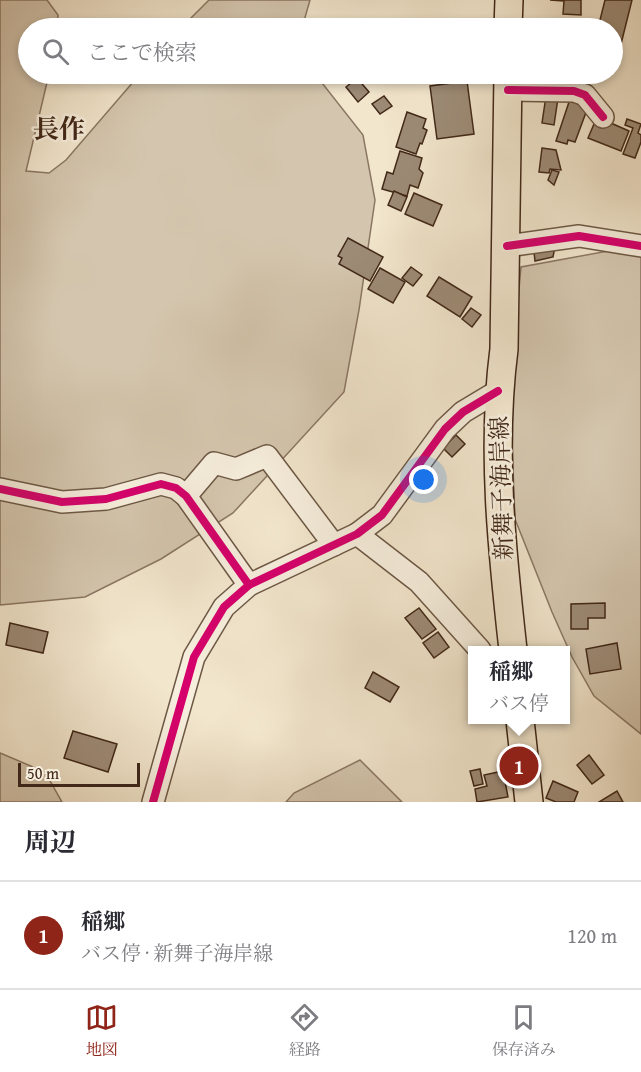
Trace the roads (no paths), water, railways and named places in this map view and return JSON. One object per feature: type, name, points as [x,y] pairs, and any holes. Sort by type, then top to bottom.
[{"type":"main road","points":[[508,18],[509,0]]},
{"type":"main road","name":"新舞子海岸線","points":[[508,84],[504,349],[498,391],[501,542],[512,646]]},
{"type":"main road","points":[[520,724],[529,802]]},
{"type":"street","points":[[524,84],[574,90],[585,95],[603,117]]},
{"type":"street","points":[[507,246],[579,236],[641,246]]},
{"type":"street","points":[[153,802],[194,657],[224,607],[249,585],[357,534],[382,515],[445,429],[463,412],[498,391]]},
{"type":"street","points":[[186,496],[214,463],[236,469],[267,456],[334,544]]},
{"type":"street","points":[[0,489],[62,502],[106,500],[161,484],[176,488],[186,496],[249,585]]},
{"type":"street","points":[[357,534],[419,582],[476,646]]},
{"type":"place","name":"稲郷","points":[[519,766]]},
{"type":"district","name":"長作","points":[[59,128]]}]
